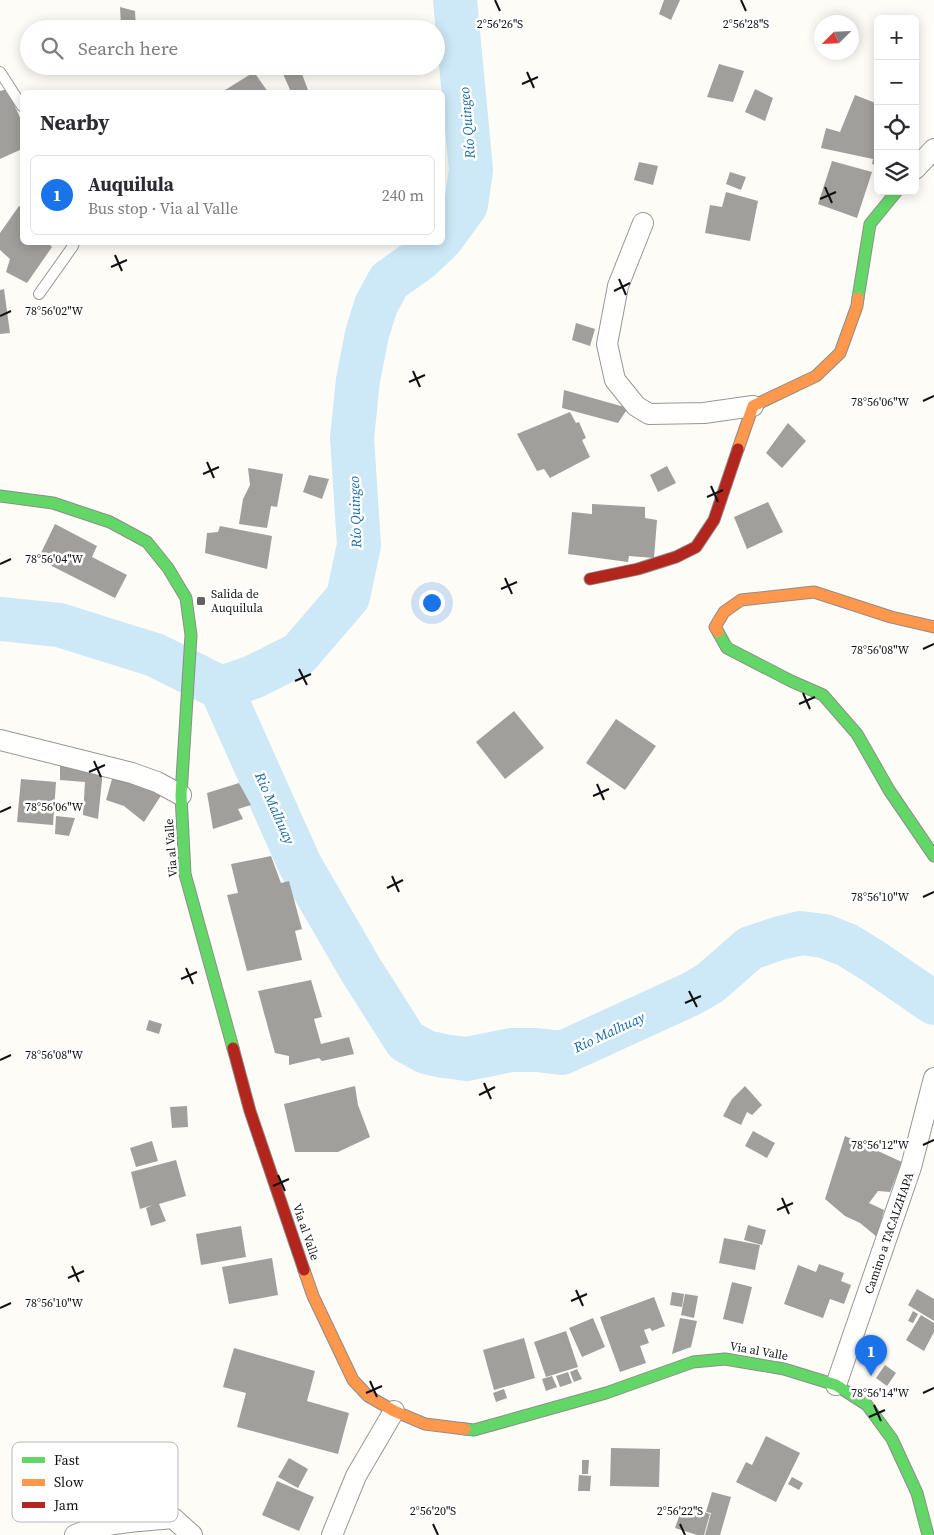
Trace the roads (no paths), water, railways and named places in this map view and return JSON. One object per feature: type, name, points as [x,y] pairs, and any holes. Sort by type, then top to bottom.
[{"type":"main road","points":[[590,579],[638,569],[676,558],[696,547],[714,520],[753,406],[816,376],[840,353],[857,306],[870,224],[894,195]]},
{"type":"main road","name":"Via al Valle","points":[[0,496],[53,503],[110,522],[147,542],[168,568],[186,598],[191,635],[181,795],[185,874],[250,1111],[313,1296],[353,1380],[368,1396],[394,1411],[425,1424],[474,1430],[606,1393],[693,1362],[725,1358],[784,1368],[836,1385],[867,1405],[892,1440],[916,1493],[928,1535]]},
{"type":"main road","points":[[934,627],[891,617],[814,592],[742,600],[724,612],[715,628],[727,648],[823,695],[857,734],[888,790],[934,856]]},
{"type":"street","points":[[919,166],[934,149]]},
{"type":"street","points":[[643,223],[618,286],[607,344],[615,380],[636,406],[649,414],[704,412],[753,406]]},
{"type":"street","points":[[0,740],[132,774],[157,782],[181,795]]},
{"type":"street","name":"Camino a TACALZHAPA","points":[[836,1385],[911,1167],[934,1078]]},
{"type":"street","points":[[332,1535],[356,1476],[394,1411]]},
{"type":"street","points":[[75,1535],[123,1522]]},
{"type":"street","points":[[177,1522],[192,1535]]},
{"type":"lane","points":[[0,72],[20,103]]},
{"type":"lane","points":[[39,294],[73,245]]},
{"type":"waterway","name":"Río Quingeo","points":[[445,234],[466,205],[471,170],[455,0]]},
{"type":"waterway","name":"Río Quingeo","points":[[0,619],[59,625],[155,655],[221,688],[253,677],[299,654],[348,597],[359,545],[352,438],[358,380],[367,334],[376,305],[389,281],[420,259],[435,245]]},
{"type":"waterway","name":"Rio Malhuay","points":[[221,688],[300,865],[361,970],[406,1041],[426,1052],[467,1059],[511,1050],[537,1050],[562,1053],[691,994],[710,983],[750,948],[801,933],[824,936],[847,945],[934,1003]]},
{"type":"place","name":"Salida de Auquilula","points":[[201,601]]},
{"type":"place","name":"Auquilula","points":[[871,1376]]}]
